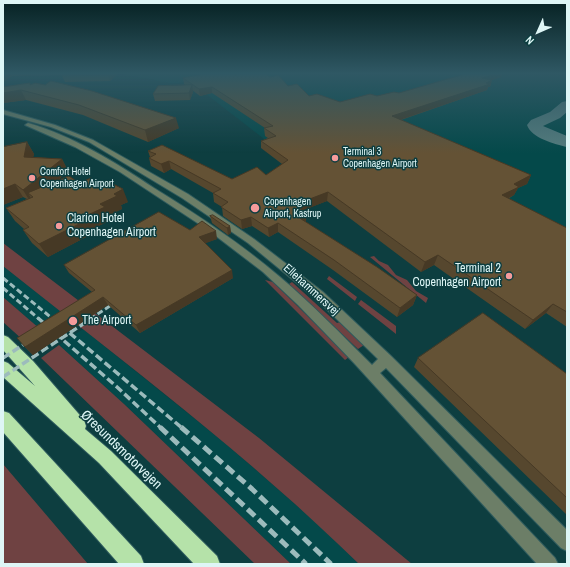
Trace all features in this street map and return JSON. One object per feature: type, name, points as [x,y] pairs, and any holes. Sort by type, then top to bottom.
[{"type":"highway","points":[[3,341],[28,366],[105,457]]},
{"type":"highway","name":"Øresundsmotorvejen","points":[[3,368],[105,457],[209,564]]},
{"type":"highway","points":[[3,418],[133,564]]},
{"type":"street","name":"Ellehammersvej","points":[[3,112],[53,126],[95,143],[185,196],[252,241],[280,262],[319,295],[387,360],[567,542]]},
{"type":"street","name":"Ellehammersvej","points":[[3,117],[58,136],[108,161],[172,202],[267,270],[305,304],[549,564]]},
{"type":"street","points":[[267,270],[280,262]]},
{"type":"street","points":[[370,372],[387,360]]},
{"type":"shaded area","points":[[214,100],[567,100],[567,327],[546,313],[525,329],[339,197]]},
{"type":"shaded area","points":[[3,243],[259,438],[412,564],[359,564],[274,485],[185,410],[3,266]]},
{"type":"shaded area","points":[[374,256],[379,261],[388,265],[396,275],[407,280],[416,291],[428,298],[426,303],[370,257]]},
{"type":"shaded area","points":[[3,266],[64,314],[40,329],[3,297]]},
{"type":"shaded area","points":[[329,276],[357,297],[355,301],[327,279]]},
{"type":"shaded area","points":[[265,280],[273,282],[349,357],[345,360]]},
{"type":"shaded area","points":[[292,282],[337,323],[340,322],[364,345],[358,349],[289,284]]},
{"type":"shaded area","points":[[3,297],[40,329],[23,340],[3,322]]},
{"type":"shaded area","points":[[361,300],[396,326],[396,334],[358,304]]},
{"type":"shaded area","points":[[83,329],[226,444],[319,525],[359,564],[291,564],[124,404],[59,345]]},
{"type":"shaded area","points":[[59,345],[124,404],[291,564],[255,564],[41,358]]},
{"type":"shaded area","points":[[3,464],[88,564],[3,564]]},
{"type":"building","points":[[61,100],[121,100],[176,118],[145,130],[79,105]]},
{"type":"building","points":[[233,100],[336,100],[340,102],[346,100],[440,100],[392,116],[531,175],[514,184],[519,187],[502,195],[567,228],[567,312],[553,304],[533,320],[438,255],[425,262],[328,192],[294,205],[307,212],[298,217],[377,267],[417,295],[400,308],[334,260],[278,223],[268,228],[251,217],[241,220],[221,207],[228,202],[213,193],[221,189],[169,161],[161,164],[149,158],[156,154],[148,151],[162,145],[232,179],[257,167],[266,175],[288,160],[261,141],[276,136],[264,128],[273,126]]},
{"type":"building","points":[[27,142],[24,157],[62,159],[23,190],[15,184],[3,189],[3,147]]},
{"type":"building","name":"Clarion Hotel Copenhagen Airport","points":[[69,176],[79,183],[91,178],[106,187],[113,184],[123,189],[114,194],[117,196],[100,204],[105,207],[75,221],[79,224],[39,244],[23,230],[29,227],[6,208],[33,197],[28,193]]},
{"type":"building","points":[[159,212],[190,230],[202,221],[216,231],[199,237],[232,270],[136,325],[103,297],[25,347],[17,338],[95,290],[64,265]]},
{"type":"building","points":[[213,215],[230,226],[227,228],[210,216]]},
{"type":"building","points":[[483,313],[567,374],[567,498],[418,358]]},
{"type":"taxiway","points":[[567,105],[555,115],[536,123],[535,125],[536,128],[542,132],[567,142]]},
{"type":"railway","points":[[3,278],[53,319]]},
{"type":"railway","points":[[3,288],[39,319]]},
{"type":"railway","points":[[90,319],[119,300]]},
{"type":"railway","points":[[38,318],[61,338]]},
{"type":"railway","points":[[52,318],[70,333]]},
{"type":"railway","points":[[70,333],[92,318]]},
{"type":"railway","points":[[61,338],[70,333]]},
{"type":"railway","points":[[70,333],[182,428]]},
{"type":"railway","points":[[3,377],[61,338]]},
{"type":"railway","points":[[61,338],[161,428]]},
{"type":"railway","points":[[3,358],[32,339]]},
{"type":"railway","points":[[160,427],[306,564]]},
{"type":"railway","points":[[181,427],[252,489],[331,564]]},
{"type":"place","name":"Terminal 3 Copenhagen Airport","points":[[335,158]]},
{"type":"place","name":"Comfort Hotel Copenhagen Airport","points":[[32,178]]},
{"type":"place","name":"Copenhagen Airport, Kastrup","points":[[255,208]]},
{"type":"place","name":"Clarion Hotel Copenhagen Airport","points":[[59,226]]},
{"type":"place","name":"Terminal 2 Copenhagen Airport","points":[[509,276]]},
{"type":"place","name":"The Airport","points":[[73,321]]}]
